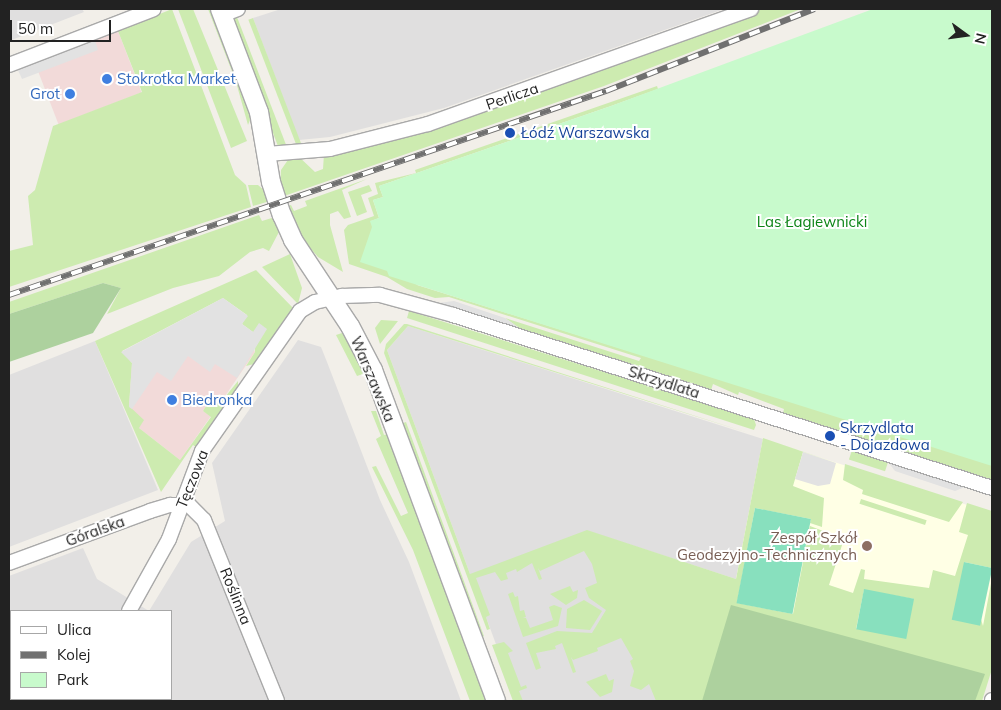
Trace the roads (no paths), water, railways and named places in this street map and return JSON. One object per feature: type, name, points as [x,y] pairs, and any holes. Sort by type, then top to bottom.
[{"type":"street","points":[[9,65],[154,9]]},
{"type":"street","name":"Perlicza","points":[[267,154],[330,149],[428,124],[751,9]]},
{"type":"street","name":"Warszawska","points":[[227,11],[259,112],[274,192],[287,227],[332,297],[373,370],[496,701]]},
{"type":"street","name":"Skrzydlata","points":[[332,297],[380,295],[453,315],[992,488]]},
{"type":"street","name":"Tęczowa","points":[[130,610],[169,539],[202,451],[298,313],[308,305],[332,297]]},
{"type":"street","name":"Góralska","points":[[9,563],[150,511],[182,503]]},
{"type":"street","name":"Roślinna","points":[[182,503],[196,508],[204,520],[277,701]]},
{"type":"railway","points":[[9,295],[606,91],[814,9]]},
{"type":"place","name":"Stokrotka Market","points":[[107,79]]},
{"type":"place","name":"Grot","points":[[70,94]]},
{"type":"place","name":"Łódź Warszawska","points":[[510,133]]},
{"type":"place","name":"Biedronka","points":[[172,400]]},
{"type":"place","name":"Skrzydlata - Dojazdowa","points":[[830,436]]},
{"type":"place","name":"Zespół Szkół Geodezyjno-Technicznych","points":[[867,546]]},
{"type":"park label","name":"Las Łagiewnicki","points":[[812,222]]}]
